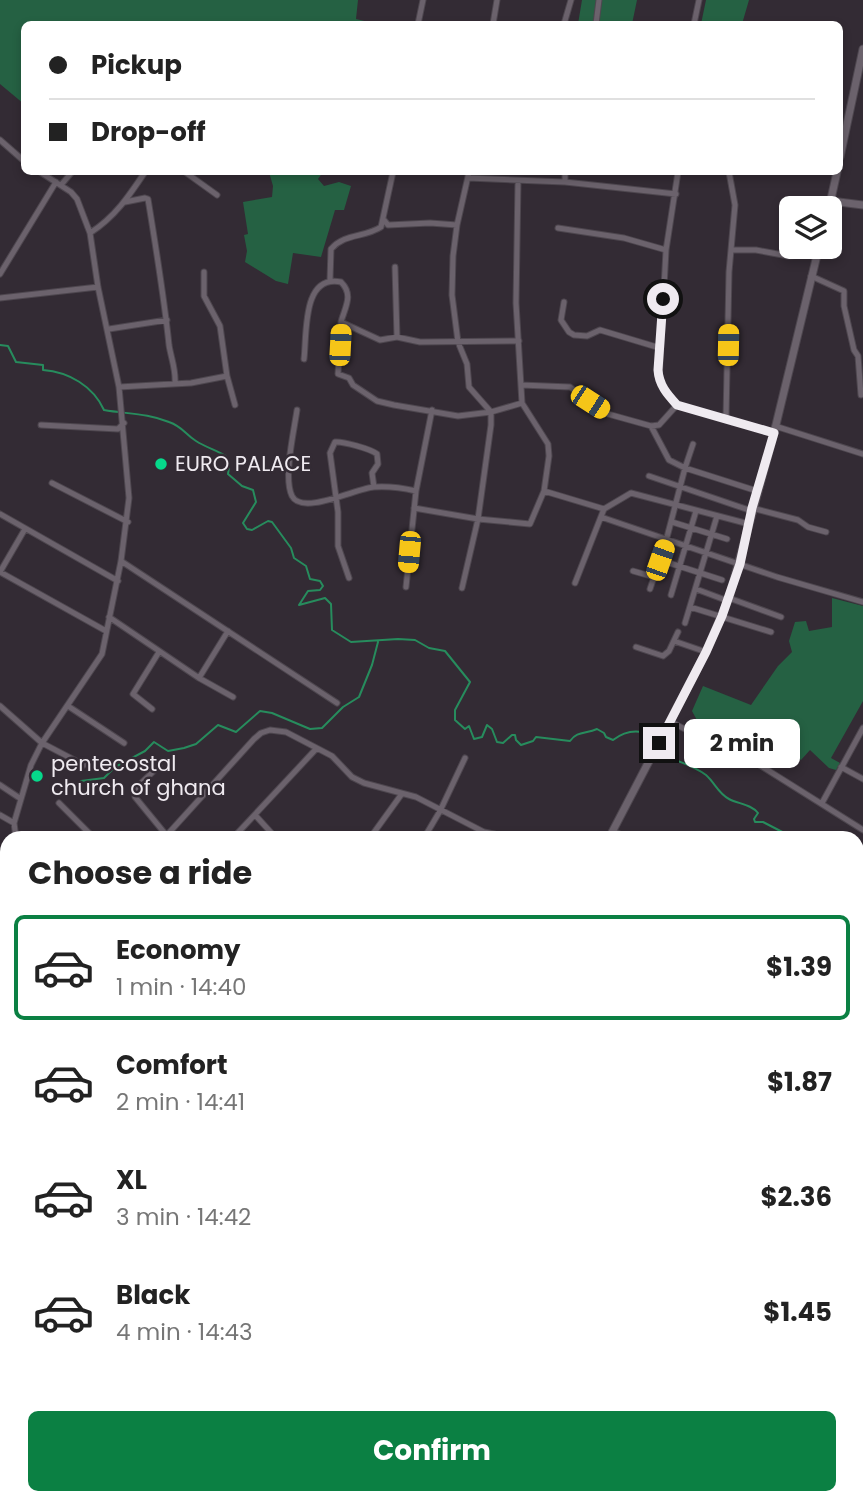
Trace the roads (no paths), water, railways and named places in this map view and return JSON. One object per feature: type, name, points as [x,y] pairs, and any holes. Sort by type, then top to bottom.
[{"type":"street","points":[[419,21],[423,0]]},
{"type":"street","points":[[494,21],[497,0]]},
{"type":"street","points":[[565,21],[570,0]]},
{"type":"street","points":[[596,21],[598,0]]},
{"type":"street","points":[[695,21],[699,0]]},
{"type":"street","points":[[843,143],[863,49]]},
{"type":"street","points":[[0,151],[2,141]]},
{"type":"street","points":[[2,141],[21,158]]},
{"type":"street","points":[[15,831],[14,823],[31,765],[42,743],[102,654],[118,581],[130,498],[120,387],[98,287],[90,233],[77,199],[44,175]]},
{"type":"street","points":[[0,274],[58,184],[68,175]]},
{"type":"street","points":[[90,233],[108,222],[143,175]]},
{"type":"street","points":[[189,175],[217,195]]},
{"type":"street","points":[[386,223],[393,175]]},
{"type":"street","points":[[462,588],[478,519],[491,412],[469,387],[467,364],[458,342],[452,295],[457,225],[469,175],[518,182],[565,182],[676,194]]},
{"type":"street","points":[[565,175],[565,182]]},
{"type":"street","points":[[678,175],[666,250],[659,381],[677,405],[863,454]]},
{"type":"street","points":[[726,418],[730,250],[734,205],[729,175]]},
{"type":"street","points":[[832,196],[836,175]]},
{"type":"street","points":[[414,508],[478,519],[530,524],[544,491],[548,444],[522,403],[516,303],[518,182]]},
{"type":"street","points":[[125,202],[148,199],[175,383]]},
{"type":"street","points":[[842,205],[863,205]]},
{"type":"street","points":[[330,280],[331,249],[351,236],[366,235],[386,223],[457,225]]},
{"type":"street","points":[[558,228],[624,238],[666,250]]},
{"type":"street","points":[[730,250],[756,250],[779,254]]},
{"type":"street","points":[[612,831],[671,722],[722,616],[740,564],[816,259]]},
{"type":"street","points":[[395,267],[397,337]]},
{"type":"street","points":[[204,272],[204,296],[220,326],[227,376],[235,405]]},
{"type":"street","points":[[811,276],[844,291],[844,306],[854,351],[858,356],[861,395]]},
{"type":"street","points":[[304,359],[314,292],[319,285],[330,280],[341,282],[349,293],[341,322],[337,372],[339,376],[349,378],[353,385],[377,401],[458,415],[491,412],[522,403]]},
{"type":"street","points":[[0,298],[98,287]]},
{"type":"street","points":[[564,302],[561,320],[574,335],[587,336],[600,330],[660,348]]},
{"type":"street","points":[[109,329],[167,320]]},
{"type":"street","points":[[341,322],[380,340],[397,337],[420,342],[519,341]]},
{"type":"street","points":[[120,387],[191,383],[227,376]]},
{"type":"street","points":[[521,385],[570,387],[608,414],[651,426],[659,425],[677,405]]},
{"type":"street","points":[[297,410],[289,477],[292,496],[302,503],[337,499],[374,487],[416,491]]},
{"type":"street","points":[[406,587],[416,491],[432,410]]},
{"type":"street","points":[[41,425],[118,429],[124,423]]},
{"type":"street","points":[[651,426],[669,460],[685,468],[757,491]]},
{"type":"street","points":[[349,578],[338,546],[337,499],[331,446],[342,441],[357,448],[371,449],[377,454],[378,464],[372,473],[374,487]]},
{"type":"street","points":[[650,589],[672,522],[692,444]]},
{"type":"street","points":[[649,475],[752,510],[799,520],[808,527],[826,532]]},
{"type":"street","points":[[52,483],[128,522]]},
{"type":"street","points":[[544,491],[604,509]]},
{"type":"street","points":[[575,583],[604,509],[631,492],[749,524]]},
{"type":"street","points":[[671,596],[696,511]]},
{"type":"street","points":[[0,514],[118,581]]},
{"type":"street","points":[[685,622],[717,516]]},
{"type":"street","points":[[601,517],[776,578],[863,602]]},
{"type":"street","points":[[672,522],[727,539]]},
{"type":"street","points":[[25,529],[0,572],[106,631]]},
{"type":"street","points":[[660,560],[722,580]]},
{"type":"street","points":[[121,561],[337,702]]},
{"type":"street","points":[[633,571],[654,578]]},
{"type":"street","points":[[696,589],[781,617]]},
{"type":"street","points":[[690,607],[771,632]]},
{"type":"street","points":[[109,617],[199,678],[233,696]]},
{"type":"street","points":[[199,678],[228,631]]},
{"type":"street","points":[[636,647],[663,656],[669,651],[678,632]]},
{"type":"street","points":[[674,641],[706,652]]},
{"type":"street","points":[[152,709],[133,694],[159,652]]},
{"type":"street","points":[[0,706],[42,743],[84,765]]},
{"type":"street","points":[[68,706],[124,743]]},
{"type":"street","points":[[671,722],[758,764],[863,830]]},
{"type":"street","points":[[822,803],[863,727]]},
{"type":"street","points":[[173,831],[261,733],[270,730],[286,732],[332,756],[352,777],[416,797],[482,831]]},
{"type":"street","points":[[240,831],[316,749]]},
{"type":"street","points":[[428,831],[465,758]]},
{"type":"street","points":[[159,766],[135,789],[135,797],[163,831]]},
{"type":"street","points":[[841,767],[863,779]]},
{"type":"street","points":[[0,785],[21,799]]},
{"type":"street","points":[[375,831],[401,794]]},
{"type":"street","points":[[59,803],[87,831]]},
{"type":"street","points":[[0,815],[14,823]]},
{"type":"street","points":[[256,816],[270,831]]},
{"type":"waterway","points":[[0,345],[8,346],[16,362],[43,365],[43,370],[71,377],[87,387],[104,410],[145,415],[169,422],[199,443],[226,456],[228,474],[242,486],[253,490],[256,502],[243,523],[247,529],[252,530],[268,521],[272,522],[291,548],[294,558],[306,566],[310,579],[320,581],[323,586],[320,590],[308,591],[299,605],[325,598],[331,604],[332,630],[351,642],[415,640],[429,648],[445,651],[470,682],[455,710],[455,720],[465,729],[469,726],[474,739],[482,737],[487,725],[492,729],[497,742],[503,743],[515,735],[521,745],[533,741],[536,737],[570,741],[579,734],[597,729],[613,740],[638,731],[642,732],[651,750]]},
{"type":"waterway","points":[[81,781],[104,778],[115,767],[145,751],[154,742],[168,751],[196,744],[218,725],[236,732],[260,711],[272,713],[310,729],[322,728],[343,707],[359,697],[378,642]]},
{"type":"waterway","points":[[661,754],[701,772],[725,797],[755,810],[758,813],[755,822],[763,822],[780,831]]},
{"type":"place","name":"EURO PALACE","points":[[161,464]]},
{"type":"place","name":"pentecostal church of ghana","points":[[37,776]]}]
